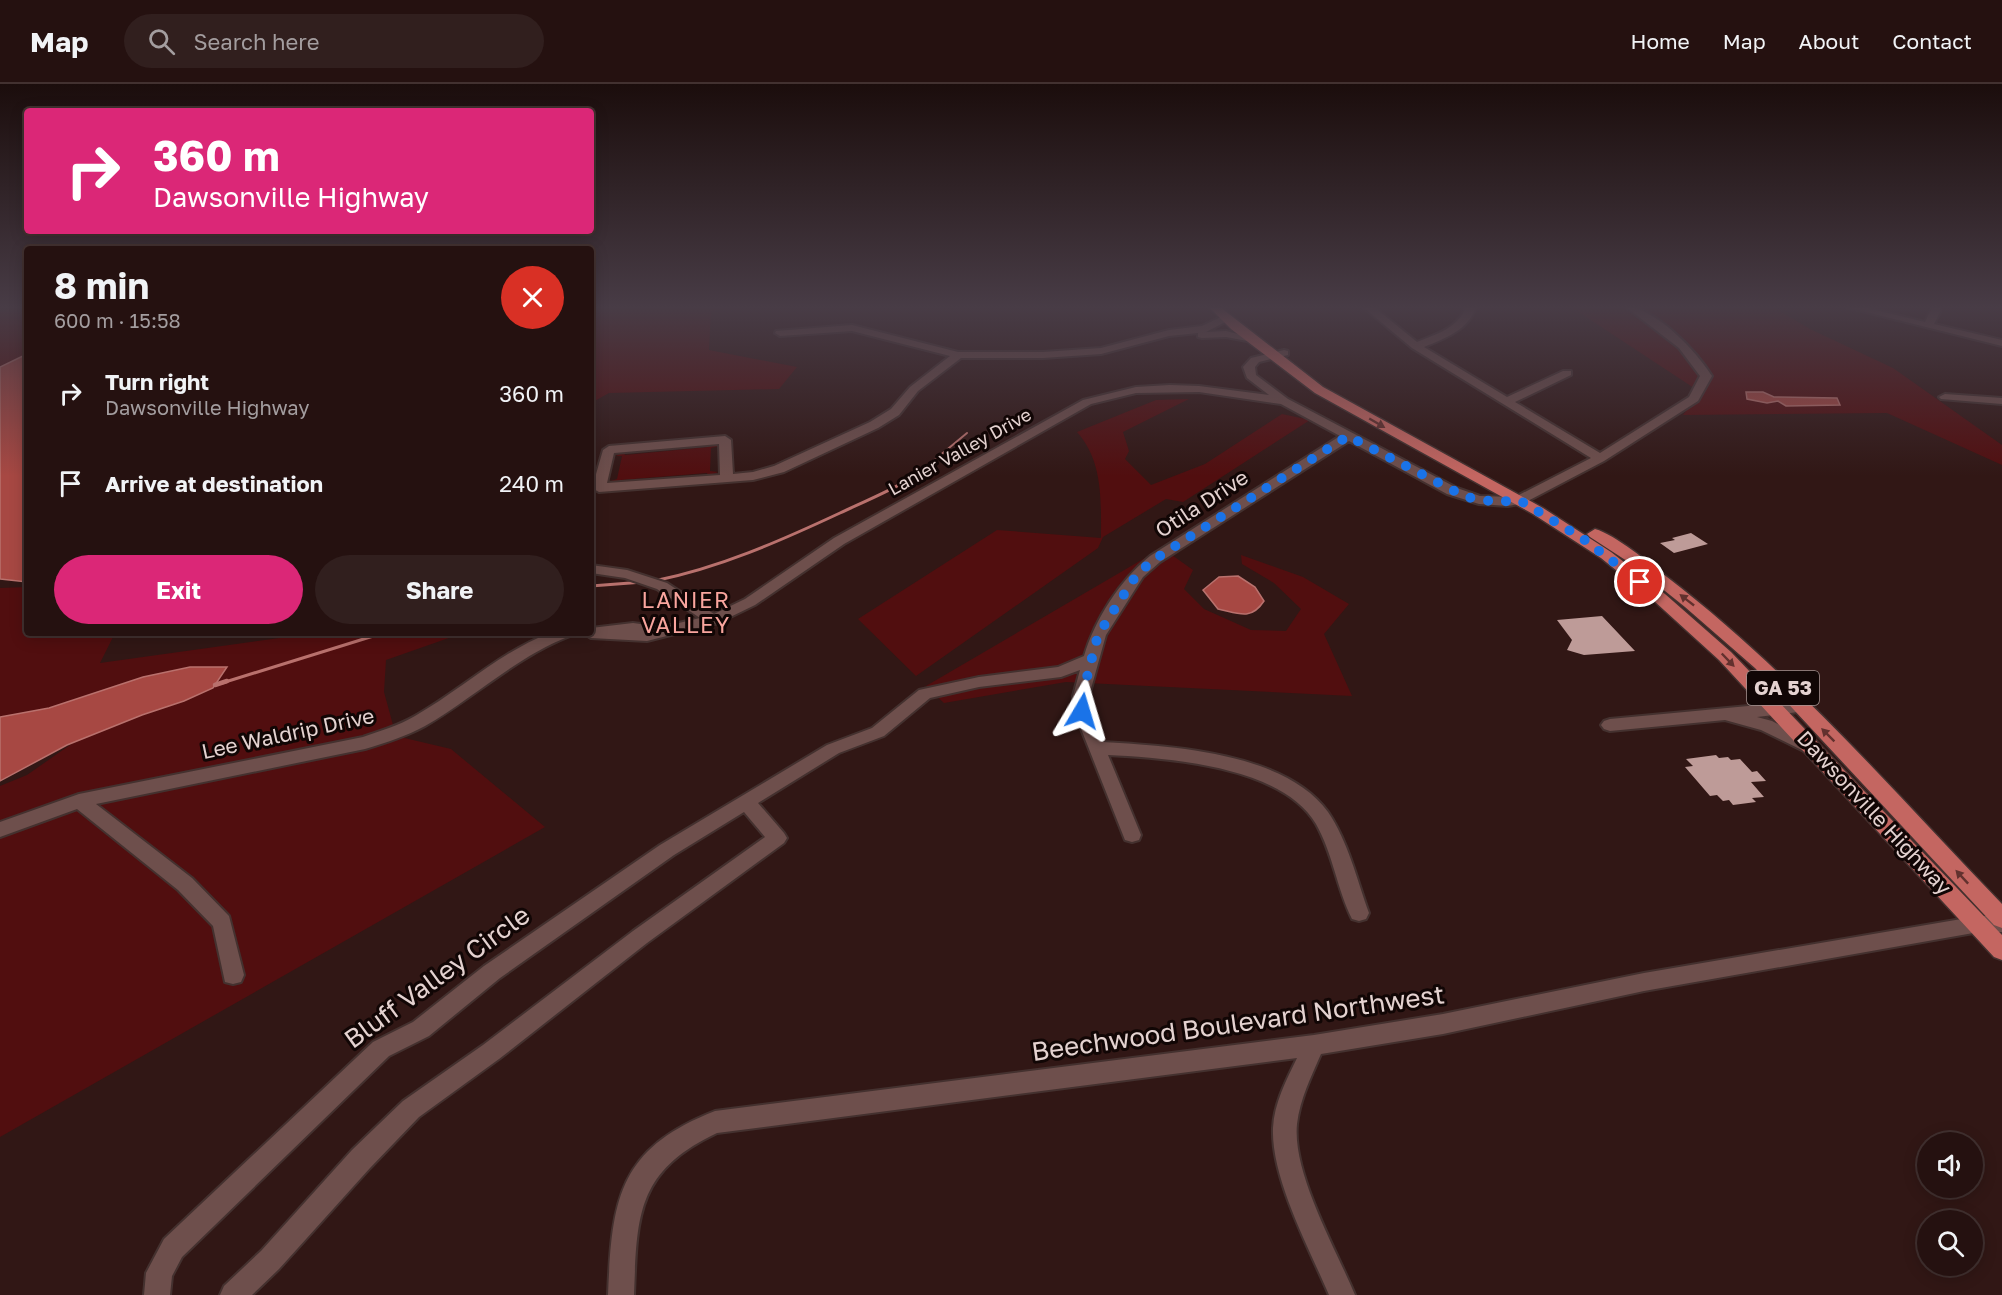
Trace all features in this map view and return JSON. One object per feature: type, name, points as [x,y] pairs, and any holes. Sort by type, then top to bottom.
[{"type":"main road","name":"GA 53","points":[[1296,364],[1526,497]]},
{"type":"main road","name":"Dawsonville Highway","points":[[1526,497],[1636,560],[1691,603],[1761,664],[2002,922]]},
{"type":"main road","name":"Dawsonville Highway","points":[[1526,497],[1659,597],[1725,656],[2002,950]]},
{"type":"street","points":[[727,478],[725,440],[609,450],[599,488],[753,476],[779,469],[874,425],[895,411],[914,389],[947,364]]},
{"type":"street","points":[[1251,364],[1249,371],[1256,380],[1284,401],[1466,497],[1496,502],[1526,497],[1600,458],[1694,399],[1707,376],[1699,364]]},
{"type":"street","points":[[1444,364],[1600,458]]},
{"type":"street","points":[[1506,402],[1567,373]]},
{"type":"street","name":"Lanier Valley Drive","points":[[713,620],[769,591],[839,540],[1088,402],[1136,390],[1170,388],[1217,391],[1284,401]]},
{"type":"street","points":[[1945,397],[2002,401]]},
{"type":"street","name":"Otila Drive","points":[[1132,835],[1082,711],[1082,696],[1098,635],[1137,574],[1155,559],[1348,436]]},
{"type":"street","points":[[594,569],[627,574],[662,586],[713,620]]},
{"type":"street","points":[[598,632],[617,636],[647,636],[713,620]]},
{"type":"street","name":"Lee Waldrip Drive","points":[[0,830],[79,801],[354,745],[382,737],[428,717],[486,674],[540,641],[556,636]]},
{"type":"street","name":"Bluff Valley Circle","points":[[157,1295],[159,1273],[173,1248],[315,1114],[354,1072],[381,1049],[421,1029],[492,972],[667,850],[834,749],[878,732],[925,694],[979,682],[1061,672],[1092,659]]},
{"type":"street","points":[[1610,725],[1800,707]]},
{"type":"street","points":[[1721,713],[1766,725],[1817,753]]},
{"type":"street","points":[[1097,748],[1141,750],[1225,763],[1246,768],[1305,797],[1321,816],[1359,913]]},
{"type":"street","points":[[79,801],[185,884],[222,922],[233,975]]},
{"type":"street","points":[[233,1295],[270,1260],[361,1159],[411,1109],[491,1052],[640,937],[777,838],[746,801]]},
{"type":"street","name":"Beechwood Boulevard Northwest","points":[[621,1295],[622,1249],[637,1183],[650,1163],[668,1146],[688,1132],[715,1122],[1314,1045],[1443,1024],[1644,982],[1978,924],[2002,922]]},
{"type":"street","points":[[1314,1045],[1290,1098],[1285,1129],[1287,1149],[1297,1185],[1342,1295]]},
{"type":"shaded area","points":[[7,364],[24,364],[24,582],[0,579],[0,367]]},
{"type":"shaded area","points":[[594,364],[779,364],[797,367],[779,389],[609,393],[594,401]]},
{"type":"shaded area","points":[[1657,364],[1883,364],[2002,445],[2002,465],[1887,413],[1683,415],[1700,392]]},
{"type":"shaded area","points":[[1746,392],[1763,392],[1774,397],[1837,398],[1840,405],[1786,406],[1778,401],[1767,403],[1747,399]]},
{"type":"shaded area","points":[[1189,399],[1123,432],[1129,451],[1125,459],[1151,485],[1205,464],[1282,414],[1310,420],[1183,502],[1166,499],[1103,537],[1098,548],[916,676],[858,619],[997,530],[1101,538],[1100,495],[1096,468],[1092,455],[1077,432],[1156,400]]},
{"type":"shaded area","points":[[709,444],[719,446],[711,448],[710,471],[718,472],[708,476],[707,473],[621,480],[619,484],[611,481],[617,479],[622,456],[616,456],[624,452],[625,455],[708,447]]},
{"type":"shaded area","points":[[1162,548],[1193,570],[1184,589],[1204,609],[1251,630],[1286,631],[1301,609],[1274,583],[1242,564],[1241,555],[1303,577],[1349,604],[1324,634],[1352,696],[1066,682],[944,703],[926,686]]},
{"type":"shaded area","points":[[1238,576],[1255,587],[1264,601],[1249,613],[1238,614],[1218,609],[1203,590],[1219,577]]},
{"type":"shaded area","points":[[24,587],[24,636],[114,636],[100,663],[294,636],[454,636],[386,660],[384,692],[396,736],[451,749],[545,827],[0,1137],[0,786],[27,775],[90,731],[0,725],[0,588]]},
{"type":"shaded area","points":[[190,667],[227,667],[213,688],[67,745],[0,781],[0,717],[49,708],[143,677]]},
{"type":"building","points":[[1691,533],[1708,544],[1674,553],[1660,543],[1675,540],[1672,538]]},
{"type":"building","points":[[1602,616],[1635,651],[1584,655],[1567,650],[1572,640],[1557,620]]},
{"type":"building","points":[[1716,755],[1719,758],[1728,757],[1731,760],[1740,759],[1752,772],[1757,771],[1766,781],[1751,782],[1764,797],[1752,798],[1756,802],[1733,805],[1729,800],[1723,801],[1717,795],[1710,796],[1685,767],[1693,766],[1686,759]]},
{"type":"waterway","points":[[920,472],[967,433]]},
{"type":"waterway","points":[[654,581],[702,569],[772,543],[882,494],[922,471]]},
{"type":"waterway","points":[[594,586],[643,582]]},
{"type":"waterway","points":[[222,683],[373,636]]},
{"type":"waterway","points":[[215,685],[227,681]]},
{"type":"district","name":"LANIER VALLEY","points":[[686,612]]},
{"type":"route","points":[[1082,711],[1082,696],[1098,635],[1137,574],[1155,559],[1348,436],[1466,497],[1496,502],[1519,500],[1582,538],[1640,582]]}]
